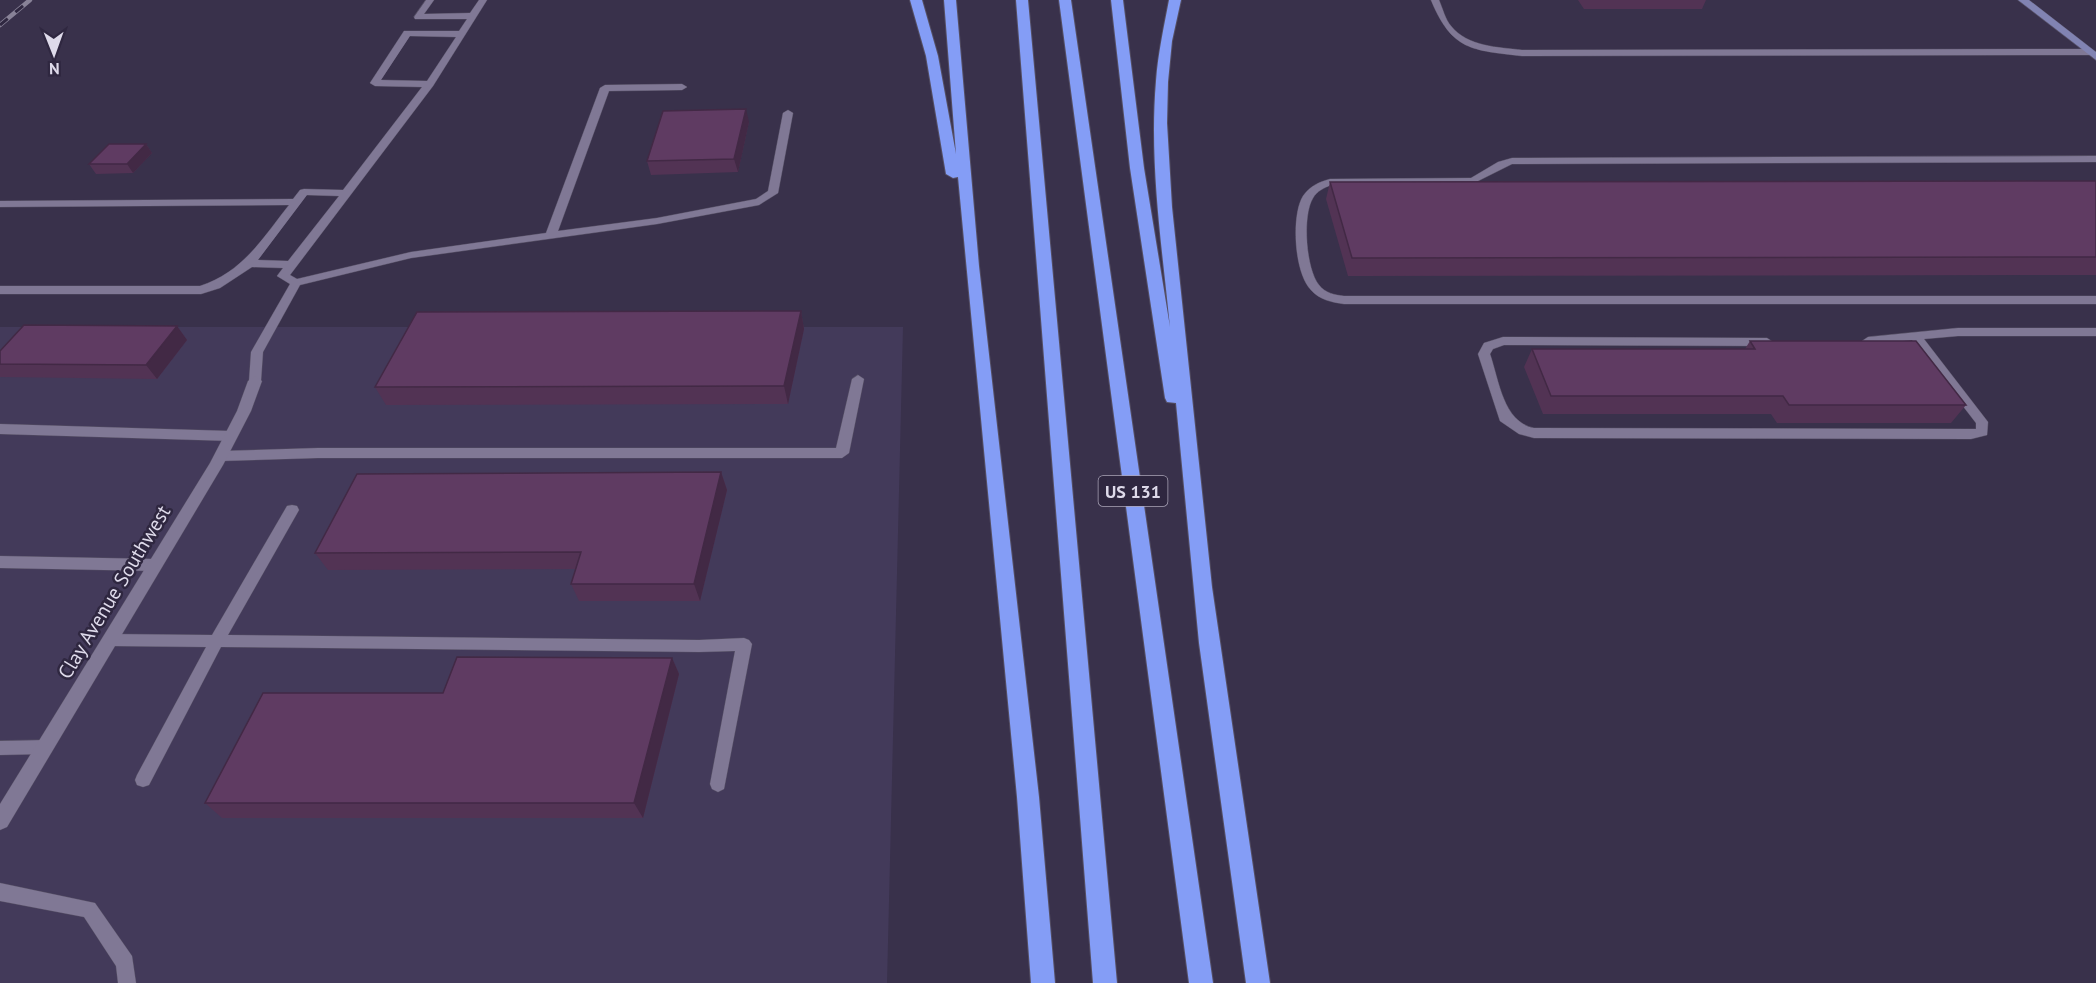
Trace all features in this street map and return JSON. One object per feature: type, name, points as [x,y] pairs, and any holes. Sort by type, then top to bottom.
[{"type":"highway","points":[[916,0],[932,56],[972,266]]},
{"type":"highway","points":[[950,0],[972,266],[1028,797],[1043,983]]},
{"type":"highway","points":[[1022,0],[1105,983]]},
{"type":"highway","name":"US 131","points":[[1065,0],[1201,983]]},
{"type":"highway","points":[[1117,0],[1137,168],[1196,530]]},
{"type":"highway","points":[[1175,0],[1164,48],[1161,100],[1164,193],[1196,530],[1214,676],[1258,983]]},
{"type":"main road","points":[[2023,0],[2092,55]]},
{"type":"street","name":"Clay Avenue Southwest","points":[[0,821],[221,456],[244,411],[255,381]]},
{"type":"lane","points":[[430,0],[418,17],[473,16]]},
{"type":"lane","points":[[483,0],[430,84],[284,276],[297,283],[411,255],[657,220],[759,202],[772,193],[777,180],[788,113]]},
{"type":"lane","points":[[1435,0],[1449,30],[1465,41],[1485,48],[1522,53],[2092,55]]},
{"type":"lane","points":[[430,84],[375,83],[407,33],[462,34]]},
{"type":"lane","points":[[551,236],[605,88],[682,87]]},
{"type":"lane","points":[[2096,159],[1512,160],[1499,164],[1485,177],[1472,181],[1319,184],[1304,201],[1300,234],[1314,287],[1329,297],[1355,301],[2096,300]]},
{"type":"lane","points":[[0,290],[201,290],[216,285],[250,263],[304,192],[346,193]]},
{"type":"lane","points":[[0,204],[296,202]]},
{"type":"lane","points":[[250,263],[292,265]]},
{"type":"lane","points":[[255,381],[258,351],[297,283]]},
{"type":"lane","points":[[1849,341],[1884,341],[1958,332],[2096,332]]},
{"type":"lane","points":[[1779,342],[1503,341],[1488,346],[1484,354],[1505,418],[1524,431],[1924,434],[1982,432],[1982,422],[1916,337]]},
{"type":"lane","points":[[221,456],[318,453],[842,453],[858,379]]},
{"type":"lane","points":[[0,429],[231,436]]},
{"type":"lane","points":[[143,780],[216,642],[292,510]]},
{"type":"lane","points":[[0,562],[155,565]]},
{"type":"lane","points":[[110,640],[699,646],[744,644],[718,784]]},
{"type":"lane","points":[[0,748],[45,747]]},
{"type":"lane","points":[[0,892],[89,909],[125,963],[127,983]]},
{"type":"shaded area","points":[[0,327],[903,327],[887,983],[0,983]]},
{"type":"building","points":[[746,109],[734,159],[647,161],[663,111]]},
{"type":"building","points":[[109,144],[146,144],[127,164],[89,164]]},
{"type":"building","points":[[2096,181],[2096,257],[1352,258],[1330,182]]},
{"type":"building","points":[[801,311],[784,386],[375,387],[417,312]]},
{"type":"building","points":[[24,325],[177,326],[146,365],[0,364],[0,351]]},
{"type":"building","points":[[1750,341],[1916,341],[1966,405],[1789,405],[1783,396],[1551,396],[1532,349],[1755,349]]},
{"type":"building","points":[[721,472],[694,584],[571,584],[581,552],[315,553],[357,474]]},
{"type":"building","points":[[457,657],[672,658],[634,803],[205,803],[263,693],[443,693]]},
{"type":"railway","points":[[0,25],[30,0]]}]
